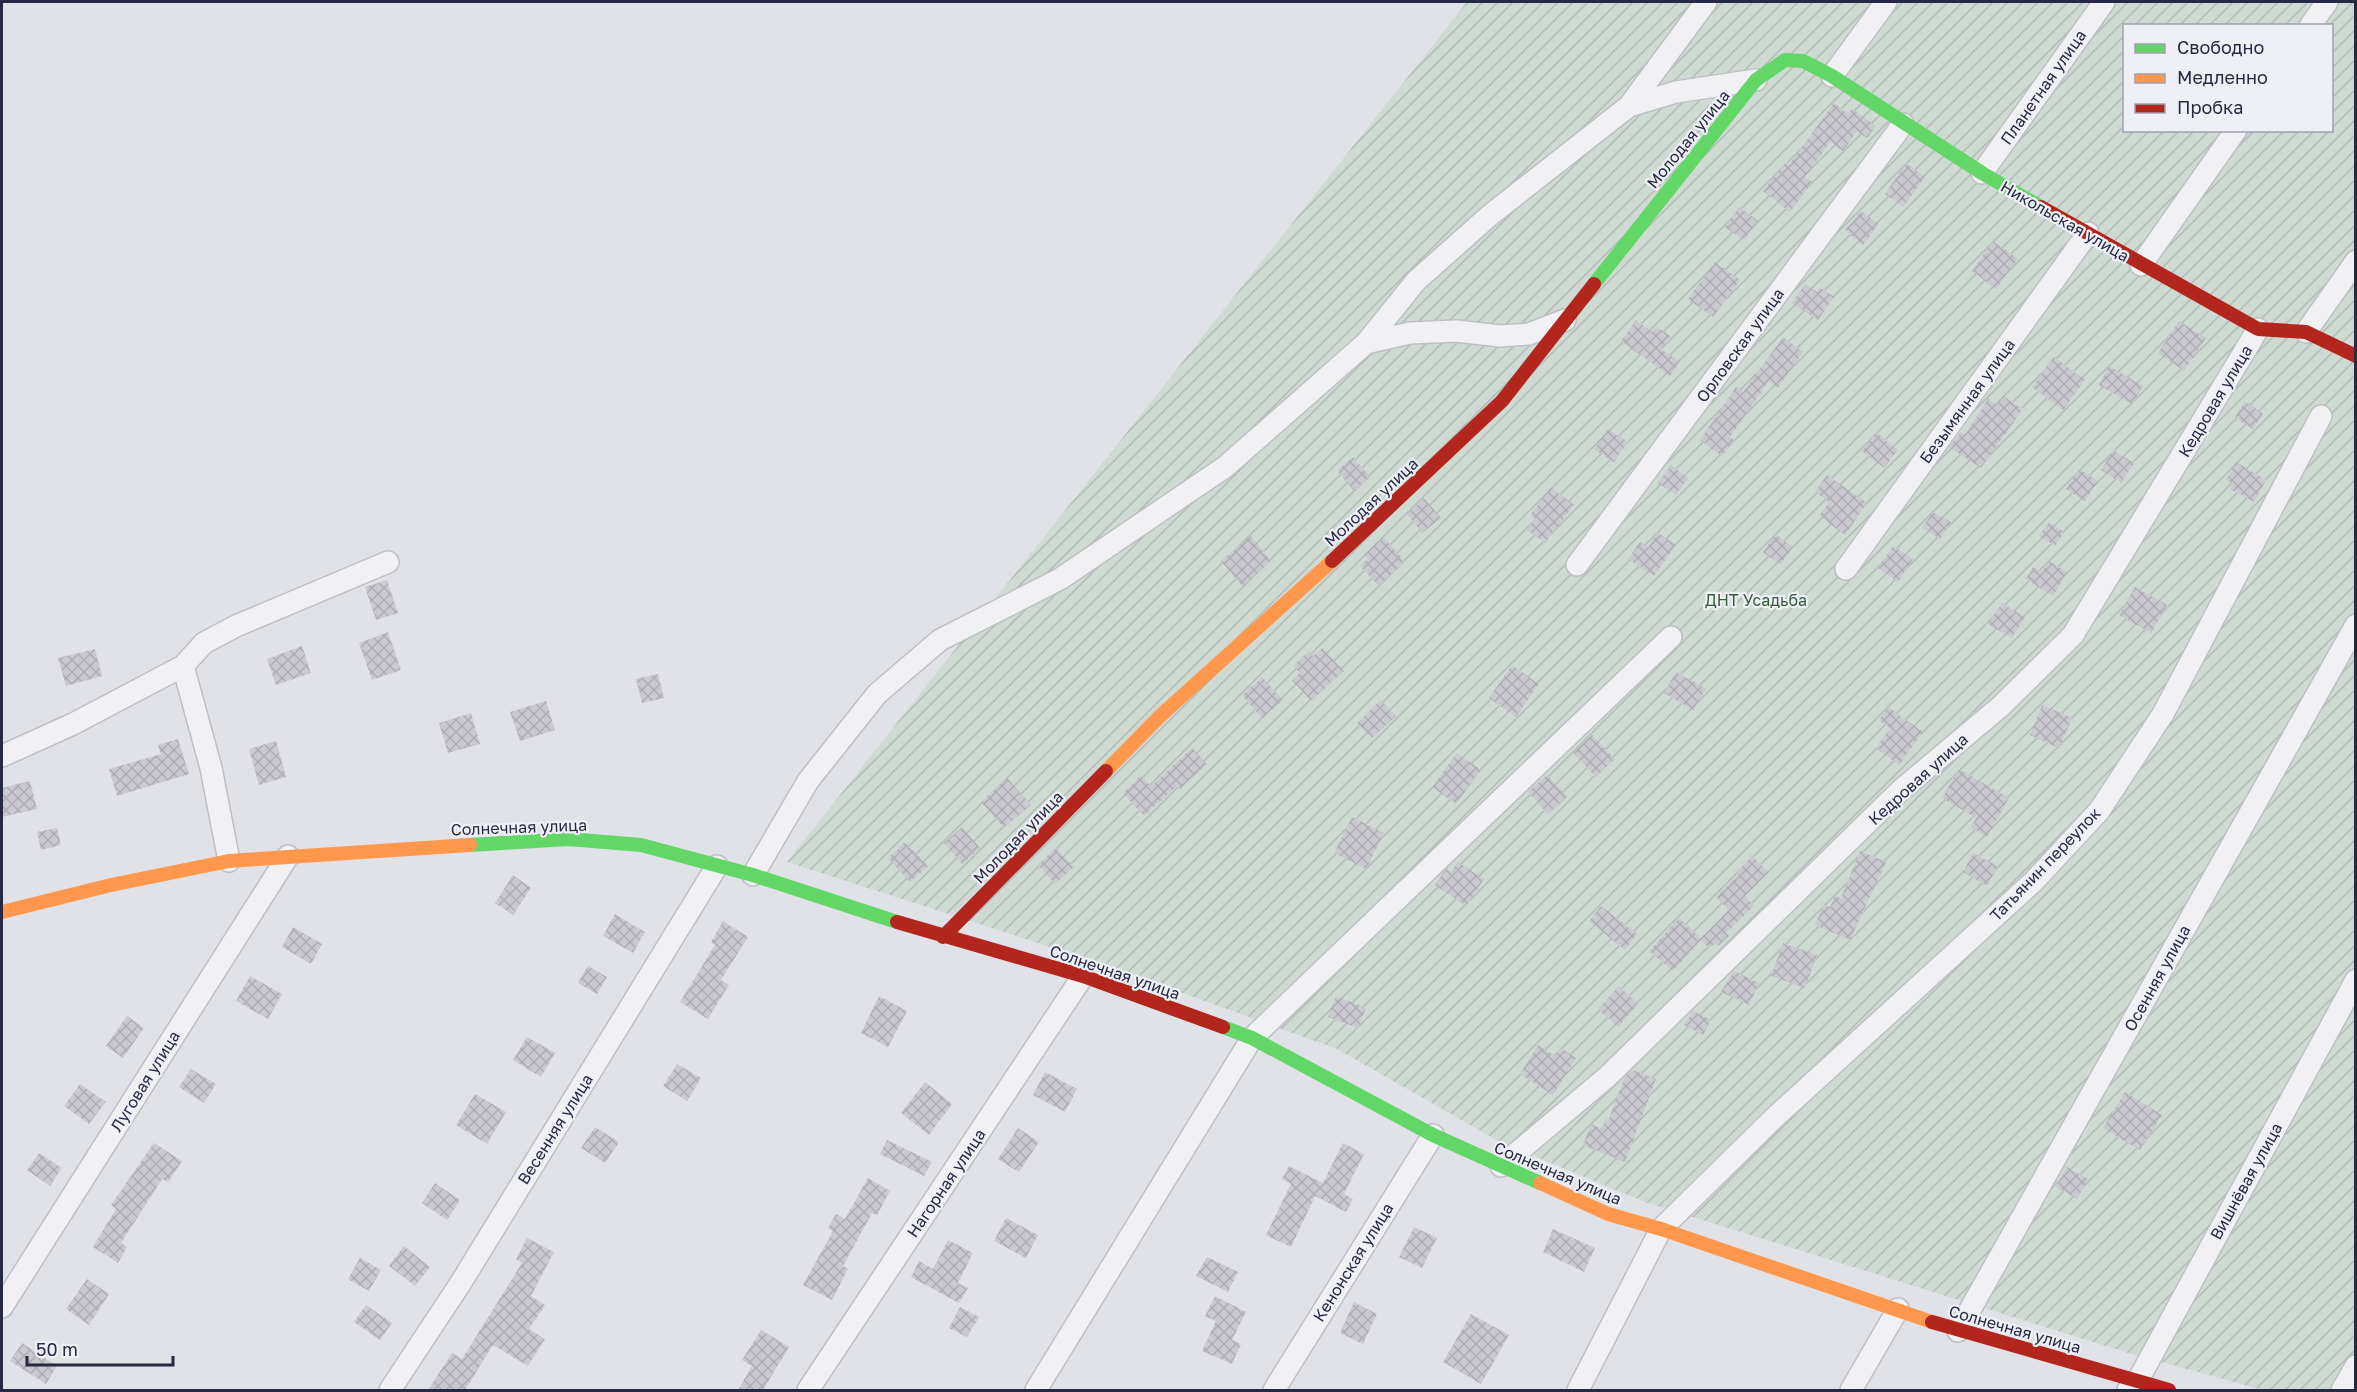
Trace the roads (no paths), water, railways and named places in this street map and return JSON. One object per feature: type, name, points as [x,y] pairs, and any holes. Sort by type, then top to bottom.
[{"type":"street","points":[[753,875],[808,781],[877,694],[940,640],[1060,579],[1225,467],[1366,343],[1416,281],[1489,216],[1629,106],[1706,2]]},
{"type":"street","points":[[1832,76],[1886,2]]},
{"type":"street","name":"Планетная улица","points":[[1982,173],[2104,2]]},
{"type":"street","points":[[2311,24],[2327,2]]},
{"type":"street","name":"Никольская улица","points":[[1785,60],[1803,61],[1832,76],[1982,173],[2141,265],[2258,329],[2307,332],[2355,356]]},
{"type":"street","name":"Молодая улица","points":[[943,937],[1160,716],[1341,553],[1502,401],[1756,80],[1785,60]]},
{"type":"street","points":[[1629,106],[1676,92],[1756,80]]},
{"type":"street","name":"Орловская улица","points":[[1577,565],[1903,124]]},
{"type":"street","points":[[2141,265],[2235,132]]},
{"type":"street","name":"Безымянная улица","points":[[1846,569],[2088,233]]},
{"type":"street","points":[[2307,332],[2355,261]]},
{"type":"street","points":[[1366,343],[1410,333],[1456,331],[1500,336],[1529,334],[1565,320]]},
{"type":"street","name":"Кедровая улица","points":[[1501,1167],[1607,1077],[1901,790],[2001,706],[2073,635],[2258,329]]},
{"type":"street","name":"Татьянин переулок","points":[[1578,1390],[1661,1229],[1774,1118],[2033,882],[2099,811],[2163,714],[2322,416]]},
{"type":"street","points":[[2,756],[73,724],[183,666],[204,643],[236,626],[388,562]]},
{"type":"street","name":"Осенняя улица","points":[[1958,1331],[2355,625]]},
{"type":"street","points":[[1036,1390],[1252,1038],[1671,637]]},
{"type":"street","points":[[183,666],[211,768],[229,861]]},
{"type":"street","name":"Солнечная улица","points":[[2,912],[111,885],[229,861],[568,839],[641,845],[753,875],[943,937],[1083,976],[1252,1038],[1433,1135],[1608,1214],[1661,1229],[1958,1331],[2132,1386],[2169,1390]]},
{"type":"street","name":"Луговая улица","points":[[2,1307],[288,856]]},
{"type":"street","name":"Весенняя улица","points":[[390,1390],[460,1284],[717,866]]},
{"type":"street","name":"Нагорная улица","points":[[808,1390],[1083,976]]},
{"type":"street","name":"Вишнёвая улица","points":[[2132,1386],[2355,980]]},
{"type":"street","name":"Кенонская улица","points":[[1274,1390],[1433,1135]]},
{"type":"street","points":[[1851,1390],[1898,1309]]},
{"type":"street","points":[[2342,1390],[2355,1366]]},
{"type":"park label","name":"ДНТ Усадьба","points":[[1756,600]]}]
